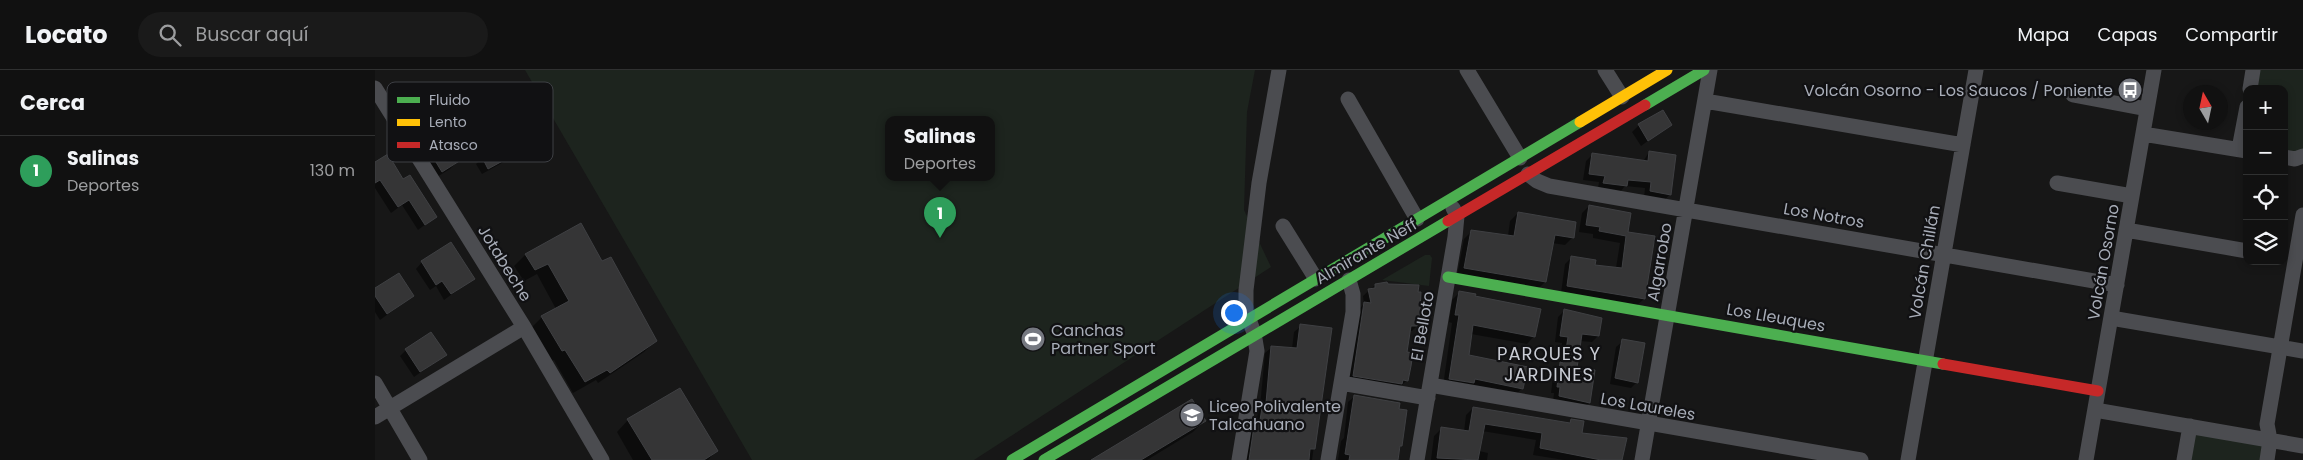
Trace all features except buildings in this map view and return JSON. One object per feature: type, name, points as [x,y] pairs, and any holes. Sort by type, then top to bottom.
[{"type":"street","points":[[1239,460],[1257,359],[1252,326],[1245,302],[1252,236],[1279,70]]},
{"type":"street","points":[[1467,70],[1520,158]]},
{"type":"street","points":[[1605,70],[1622,97]]},
{"type":"street","name":"Almirante Neff","points":[[1044,460],[1252,326],[1316,279],[1667,70]]},
{"type":"street","name":"Almirante Neff","points":[[1012,460],[1252,326],[1349,280],[1704,70]]},
{"type":"street","name":"Algarrobo","points":[[1642,460],[1710,70]]},
{"type":"street","name":"Volcán Chillán","points":[[1908,460],[1976,70]]},
{"type":"street","name":"Volcán Osorno","points":[[2086,460],[2154,70]]},
{"type":"street","points":[[2251,85],[2253,70]]},
{"type":"street","name":"Jotabeche","points":[[375,88],[387,107]]},
{"type":"street","points":[[2073,95],[2147,108]]},
{"type":"street","points":[[1348,99],[1417,219]]},
{"type":"street","points":[[1705,101],[1963,144]]},
{"type":"street","points":[[2143,134],[2243,150]]},
{"type":"street","points":[[2288,158],[2295,159],[2303,156]]},
{"type":"street","name":"Jotabeche","points":[[421,162],[524,327],[602,460]]},
{"type":"street","name":"Los Notros","points":[[1528,174],[1537,181],[1549,186],[1686,208],[2117,285]]},
{"type":"street","points":[[2057,183],[2132,196]]},
{"type":"street","points":[[1449,200],[1457,216]]},
{"type":"street","points":[[2267,460],[2270,440],[2267,424],[2303,215]]},
{"type":"street","name":"El Belloto","points":[[1417,460],[1457,216]]},
{"type":"street","points":[[1283,226],[1316,279]]},
{"type":"street","points":[[2126,230],[2243,250]]},
{"type":"street","name":"Los Lleuques","points":[[1448,277],[2098,391]]},
{"type":"street","points":[[1328,460],[1354,303],[1349,280]]},
{"type":"street","points":[[2111,318],[2303,351]]},
{"type":"street","points":[[375,417],[524,327]]},
{"type":"street","points":[[375,383],[420,460]]},
{"type":"street","name":"Los Laureles","points":[[1341,383],[1429,392],[1648,423],[1861,460]]},
{"type":"street","points":[[2095,410],[2303,446]]},
{"type":"street","points":[[2183,460],[2190,426]]},
{"type":"shaded area","points":[[525,70],[1255,70],[1247,112],[1244,210],[1271,267],[974,460],[752,460],[553,118],[553,82],[532,82]]},
{"type":"shaded area","points":[[2255,70],[2303,70],[2303,154],[2288,156],[2288,85],[2252,85]]},
{"type":"shaded area","points":[[1425,255],[1430,255],[1432,258],[1429,286],[1382,280]]},
{"type":"shaded area","points":[[2191,428],[2269,441],[2265,460],[2185,460]]},
{"type":"traffic: fast","points":[[1645,105],[1704,70]]},
{"type":"traffic: fast","points":[[1012,460],[1580,122]]},
{"type":"traffic: fast","points":[[1044,460],[1448,221]]},
{"type":"traffic: fast","points":[[1448,277],[1943,364]]},
{"type":"traffic: slow","points":[[1580,122],[1667,70]]},
{"type":"traffic: jam","points":[[1448,221],[1645,105]]},
{"type":"traffic: jam","points":[[1943,364],[2098,391]]},
{"type":"place","name":"Volcán Osorno - Los Saucos / Poniente","points":[[2130,90]]},
{"type":"place","name":"Salinas","points":[[940,238]]},
{"type":"place","name":"Canchas Partner Sport","points":[[1033,339]]},
{"type":"place","name":"Liceo Polivalente Talcahuano","points":[[1192,415]]},
{"type":"district","name":"PARQUES Y JARDINES","points":[[1549,364]]}]
